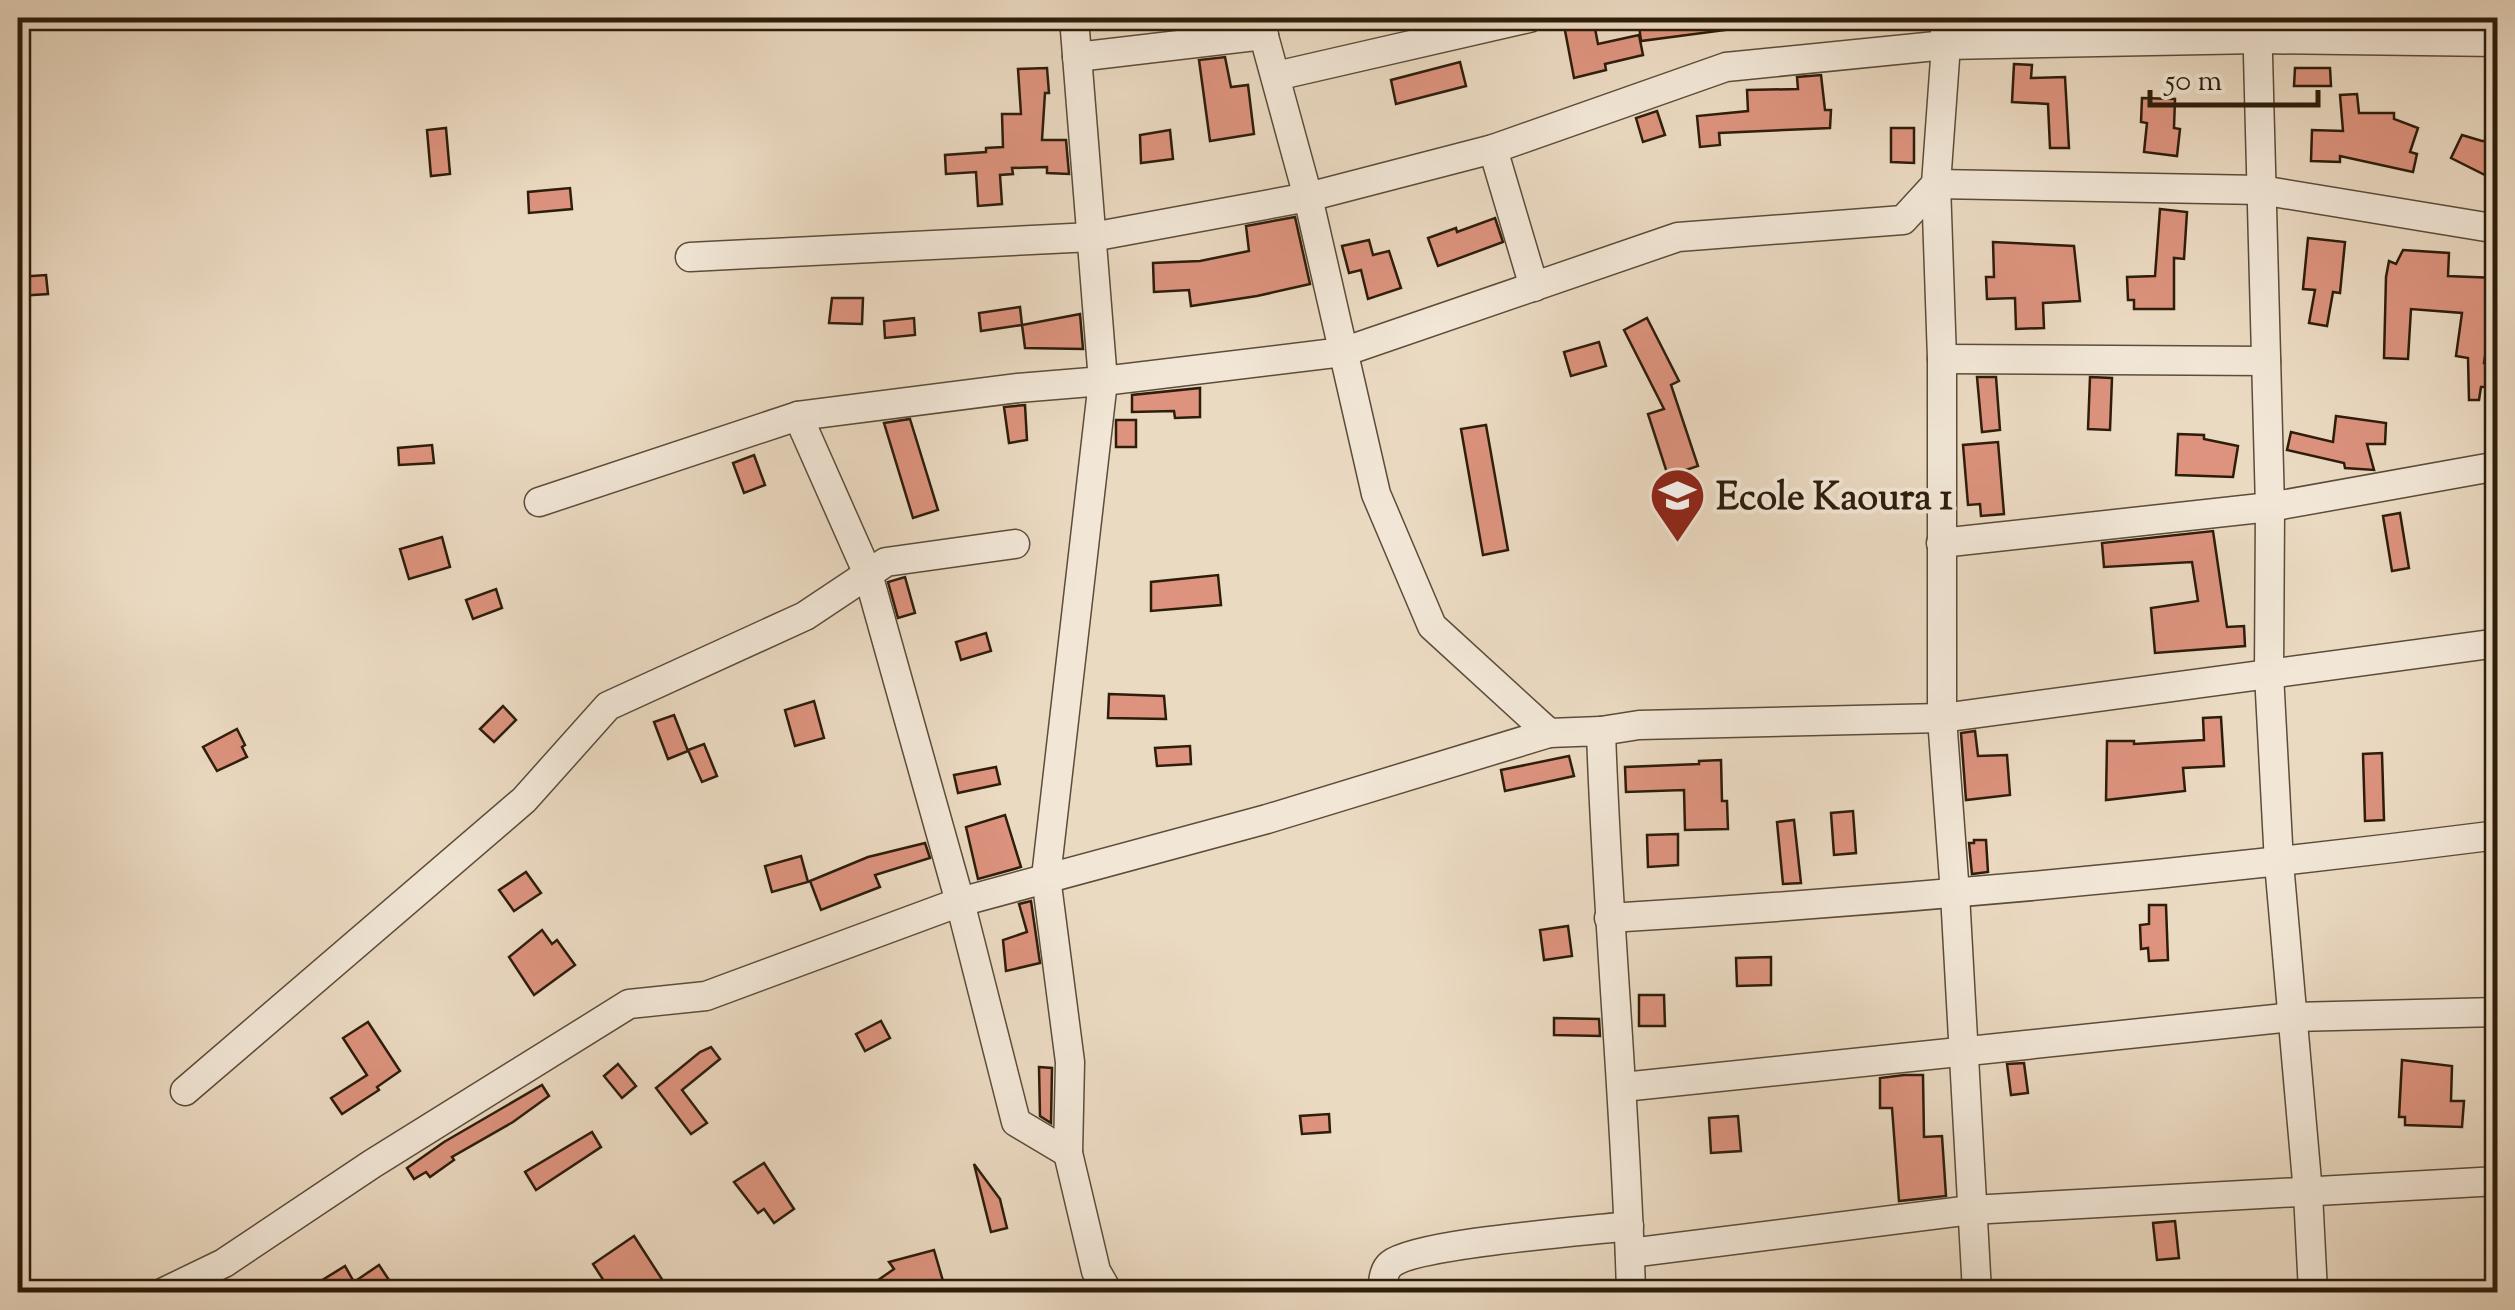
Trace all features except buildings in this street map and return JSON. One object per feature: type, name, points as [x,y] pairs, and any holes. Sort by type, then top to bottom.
[{"type":"street","points":[[1074,18],[1103,381],[1046,877],[1070,1062],[1068,1153],[1096,1272],[1108,1292]]},
{"type":"street","points":[[1276,76],[1529,18]]},
{"type":"street","points":[[1077,57],[1261,26],[1308,198],[1376,494],[1432,626],[1549,734]]},
{"type":"street","points":[[2257,28],[2270,507],[2269,674],[2279,863],[2313,1292]]},
{"type":"street","points":[[690,257],[1092,238],[1308,198],[1493,149],[1726,68],[1945,31],[2257,28],[2498,42]]},
{"type":"street","points":[[1945,31],[1936,184],[1942,359],[1942,718],[1977,1292]]},
{"type":"street","points":[[1493,149],[1534,287]]},
{"type":"street","points":[[538,502],[798,416],[1343,352],[1678,237],[1903,220],[1936,184],[2261,190],[2498,228]]},
{"type":"street","points":[[1942,359],[2266,361]]},
{"type":"street","points":[[798,416],[868,574],[960,902],[1016,1122],[1068,1153]]},
{"type":"street","points":[[1940,543],[2270,507],[2498,466]]},
{"type":"street","points":[[185,1091],[524,800],[608,706],[805,616],[886,562],[1015,544]]},
{"type":"street","points":[[164,1292],[224,1263],[372,1164],[629,1004],[706,996],[960,902],[1267,819],[1549,734],[1639,726],[1942,718],[2498,643]]},
{"type":"street","points":[[1601,731],[1631,1292]]},
{"type":"street","points":[[1609,918],[1955,894],[2279,863],[2498,835]]},
{"type":"street","points":[[1623,1087],[2293,1017],[2498,1012]]},
{"type":"street","points":[[1382,1292],[1385,1272],[1392,1263],[1472,1243],[1630,1240],[1971,1210],[2498,1181]]},
{"type":"place","name":"Ecole Kaoura 1","points":[[1677,545]]}]
